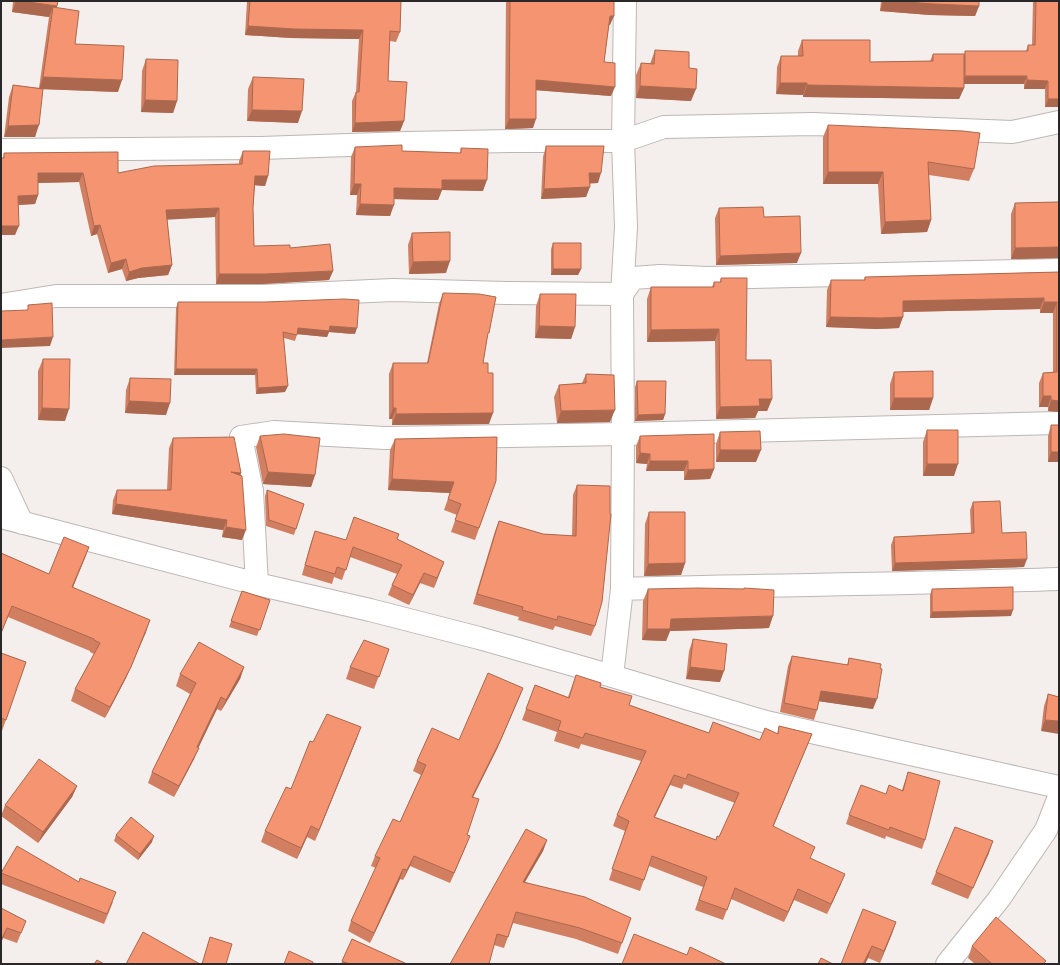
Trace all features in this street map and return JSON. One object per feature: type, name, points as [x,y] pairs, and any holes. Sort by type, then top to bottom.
[{"type":"street","points":[[612,676],[622,589],[622,294],[626,227],[623,141],[625,1]]},
{"type":"street","points":[[1,150],[261,148],[510,141],[623,141],[664,127],[814,124],[1012,132],[1059,122]]},
{"type":"street","points":[[622,294],[633,278],[660,276],[708,278],[1059,270]]},
{"type":"street","points":[[1,305],[56,296],[262,296],[393,290],[622,294]]},
{"type":"street","points":[[257,584],[252,491],[241,437],[274,432],[385,438],[623,434],[1059,423]]},
{"type":"street","points":[[1,478],[22,523]]},
{"type":"street","points":[[1,517],[257,584],[370,610],[479,638],[766,722],[1059,787]]},
{"type":"street","points":[[622,589],[794,584],[938,583],[1059,579]]},
{"type":"street","points":[[947,964],[999,900],[1046,830],[1059,798]]},
{"type":"building","points":[[21,1],[58,1],[57,6]]},
{"type":"building","points":[[250,1],[401,1],[400,32],[390,31],[388,81],[407,82],[404,121],[355,123],[356,92],[359,92],[363,30],[294,29],[248,26]]},
{"type":"building","points":[[510,1],[614,1],[614,16],[610,16],[604,62],[615,63],[615,87],[536,80],[536,119],[509,119]]},
{"type":"building","points":[[893,1],[979,1],[979,6],[934,4]]},
{"type":"building","points":[[1036,1],[1059,1],[1059,99],[1048,99],[1048,81],[1027,80],[1027,76],[965,76],[965,51],[1028,51],[1028,45],[1035,45]]},
{"type":"building","points":[[53,7],[79,11],[75,44],[124,46],[122,80],[43,77]]},
{"type":"building","points":[[802,40],[870,40],[870,62],[933,61],[933,54],[964,54],[964,88],[807,85],[807,83],[780,83],[781,56],[803,56]]},
{"type":"building","points":[[655,50],[689,52],[689,68],[697,69],[696,89],[640,86],[641,63],[654,64]]},
{"type":"building","points":[[146,59],[178,60],[177,101],[145,100]]},
{"type":"building","points":[[253,77],[304,79],[302,111],[252,110]]},
{"type":"building","points":[[13,85],[43,89],[39,125],[8,126]]},
{"type":"building","points":[[828,125],[980,133],[974,169],[928,162],[931,220],[885,222],[883,172],[828,172]]},
{"type":"building","points":[[402,145],[402,151],[461,153],[461,148],[488,149],[487,180],[442,180],[442,189],[394,188],[394,205],[360,204],[361,184],[354,184],[355,147]]},
{"type":"building","points":[[546,146],[604,146],[601,173],[589,173],[590,187],[544,189]]},
{"type":"building","points":[[243,151],[270,151],[268,176],[255,176],[253,208],[254,246],[290,245],[290,248],[330,244],[333,271],[265,274],[219,274],[219,208],[166,210],[172,265],[142,268],[129,272],[126,259],[111,263],[100,225],[94,226],[83,173],[38,173],[38,195],[18,196],[19,226],[1,226],[1,158],[4,158],[4,153],[118,152],[118,173],[154,166],[242,164]]},
{"type":"building","points":[[1059,202],[1059,247],[1015,248],[1015,203]]},
{"type":"building","points":[[763,207],[764,217],[800,216],[801,253],[720,256],[719,208]]},
{"type":"building","points":[[450,232],[450,261],[413,262],[412,233]]},
{"type":"building","points":[[553,243],[581,243],[581,269],[553,269]]},
{"type":"building","points":[[1059,272],[1059,401],[1051,400],[1051,396],[1043,396],[1043,373],[1057,372],[1057,302],[1044,302],[1044,298],[903,301],[903,317],[830,317],[831,280],[865,280],[865,277]]},
{"type":"building","points":[[721,278],[747,278],[746,360],[771,360],[772,399],[759,399],[760,406],[720,407],[719,329],[651,330],[651,287],[714,287],[714,282],[721,282]]},
{"type":"building","points":[[443,293],[479,294],[496,297],[483,363],[488,363],[488,373],[493,373],[493,413],[396,414],[396,408],[393,408],[393,363],[428,363]]},
{"type":"building","points":[[540,294],[576,294],[575,327],[539,326]]},
{"type":"building","points":[[344,299],[359,300],[357,328],[330,326],[329,331],[298,328],[297,335],[283,332],[288,386],[258,388],[257,369],[176,369],[178,302],[265,302]]},
{"type":"building","points":[[52,303],[53,337],[1,340],[1,311],[28,310],[28,305]]},
{"type":"building","points":[[43,359],[70,359],[69,409],[42,408]]},
{"type":"building","points":[[933,371],[933,398],[894,398],[894,372]]},
{"type":"building","points":[[586,374],[614,375],[615,410],[561,411],[559,385],[586,383]]},
{"type":"building","points":[[130,378],[171,379],[170,403],[129,401]]},
{"type":"building","points":[[637,381],[666,381],[665,414],[638,415]]},
{"type":"building","points":[[1051,425],[1059,425],[1059,452],[1051,452]]},
{"type":"building","points":[[927,430],[958,430],[958,464],[927,464]]},
{"type":"building","points":[[760,431],[761,450],[720,450],[720,432]]},
{"type":"building","points":[[284,434],[320,438],[315,475],[268,472],[260,436]]},
{"type":"building","points":[[714,434],[714,469],[688,470],[688,461],[650,461],[650,454],[640,453],[640,436]]},
{"type":"building","points":[[234,437],[241,473],[231,472],[242,476],[246,530],[226,527],[227,520],[116,504],[117,490],[171,490],[173,438]]},
{"type":"building","points":[[497,437],[496,481],[479,528],[455,520],[461,504],[448,499],[454,482],[392,479],[395,439]]},
{"type":"building","points":[[577,485],[610,486],[611,514],[602,602],[595,626],[558,616],[557,620],[522,610],[523,607],[477,594],[499,521],[543,534],[576,536]]},
{"type":"building","points":[[267,490],[304,504],[296,529],[269,520]]},
{"type":"building","points":[[1000,501],[1002,533],[1026,532],[1027,559],[895,563],[894,537],[974,533],[973,502]]},
{"type":"building","points":[[649,512],[685,512],[685,563],[648,564]]},
{"type":"building","points":[[354,517],[399,534],[397,539],[444,562],[437,578],[424,573],[413,595],[392,585],[402,565],[353,547],[346,570],[337,567],[335,574],[305,565],[315,531],[346,540]]},
{"type":"building","points":[[64,537],[89,547],[72,587],[150,620],[131,667],[110,707],[75,689],[100,643],[94,639],[12,606],[1,633],[1,553],[49,574]]},
{"type":"building","points":[[1013,587],[1013,610],[932,612],[932,589]]},
{"type":"building","points":[[744,588],[774,590],[773,616],[671,619],[670,629],[647,629],[648,589]]},
{"type":"building","points":[[242,591],[270,600],[260,630],[231,621]]},
{"type":"building","points":[[693,639],[727,644],[724,671],[690,667]]},
{"type":"building","points":[[364,640],[389,649],[379,677],[350,667]]},
{"type":"building","points":[[199,642],[244,667],[226,700],[221,697],[197,747],[199,748],[179,786],[152,772],[196,683],[180,674]]},
{"type":"building","points":[[1,653],[26,662],[6,720],[1,718]]},
{"type":"building","points":[[792,656],[848,665],[849,658],[881,664],[880,668],[882,669],[877,699],[821,691],[817,710],[784,703]]},
{"type":"building","points":[[488,673],[523,688],[501,739],[472,797],[479,799],[467,835],[470,836],[454,873],[414,856],[407,870],[403,869],[374,933],[351,921],[380,858],[375,856],[393,819],[400,822],[426,765],[417,761],[432,728],[459,740]]},
{"type":"building","points":[[576,675],[601,683],[600,687],[632,696],[629,705],[709,733],[713,722],[760,740],[765,728],[778,734],[779,726],[812,734],[773,826],[815,847],[810,858],[845,874],[831,904],[798,889],[788,912],[735,888],[727,910],[699,900],[707,877],[652,856],[644,880],[612,869],[629,821],[617,815],[646,751],[585,733],[583,738],[558,730],[561,721],[526,709],[535,685],[569,698]],"holes":[[[688,774],[739,793],[719,837],[717,836],[716,840],[654,817],[674,775],[686,779]]]},
{"type":"building","points":[[1048,694],[1059,697],[1059,721],[1045,720]]},
{"type":"building","points":[[327,714],[361,727],[319,830],[311,826],[301,848],[265,831],[286,787],[291,789],[310,741],[313,742]]},
{"type":"building","points":[[39,759],[77,786],[43,832],[5,805]]},
{"type":"building","points":[[908,772],[940,781],[925,840],[890,827],[889,830],[849,815],[861,785],[886,794],[889,785],[903,791]]},
{"type":"building","points":[[131,817],[154,836],[140,854],[116,835]]},
{"type":"building","points":[[955,827],[993,841],[973,888],[936,872]]},
{"type":"building","points":[[526,829],[547,840],[523,882],[585,897],[631,918],[622,943],[580,928],[516,912],[508,937],[497,934],[489,964],[450,964]]},
{"type":"building","points":[[17,846],[79,882],[80,878],[116,892],[107,914],[1,873]]},
{"type":"building","points":[[1,908],[26,921],[21,933],[7,928],[1,940]]},
{"type":"building","points":[[863,909],[896,922],[884,951],[872,946],[863,964],[841,964]]},
{"type":"building","points":[[996,917],[1046,961],[1043,964],[992,964],[972,946]]},
{"type":"building","points":[[143,932],[200,964],[126,964]]},
{"type":"building","points":[[634,934],[687,955],[690,947],[726,964],[622,964]]},
{"type":"building","points":[[210,937],[232,944],[226,964],[202,964]]},
{"type":"building","points":[[352,939],[407,964],[349,964],[342,961]]},
{"type":"building","points":[[289,951],[313,962],[313,964],[284,964]]},
{"type":"building","points":[[821,958],[833,964],[818,964]]},
{"type":"building","points":[[97,960],[104,964],[94,964]]}]
